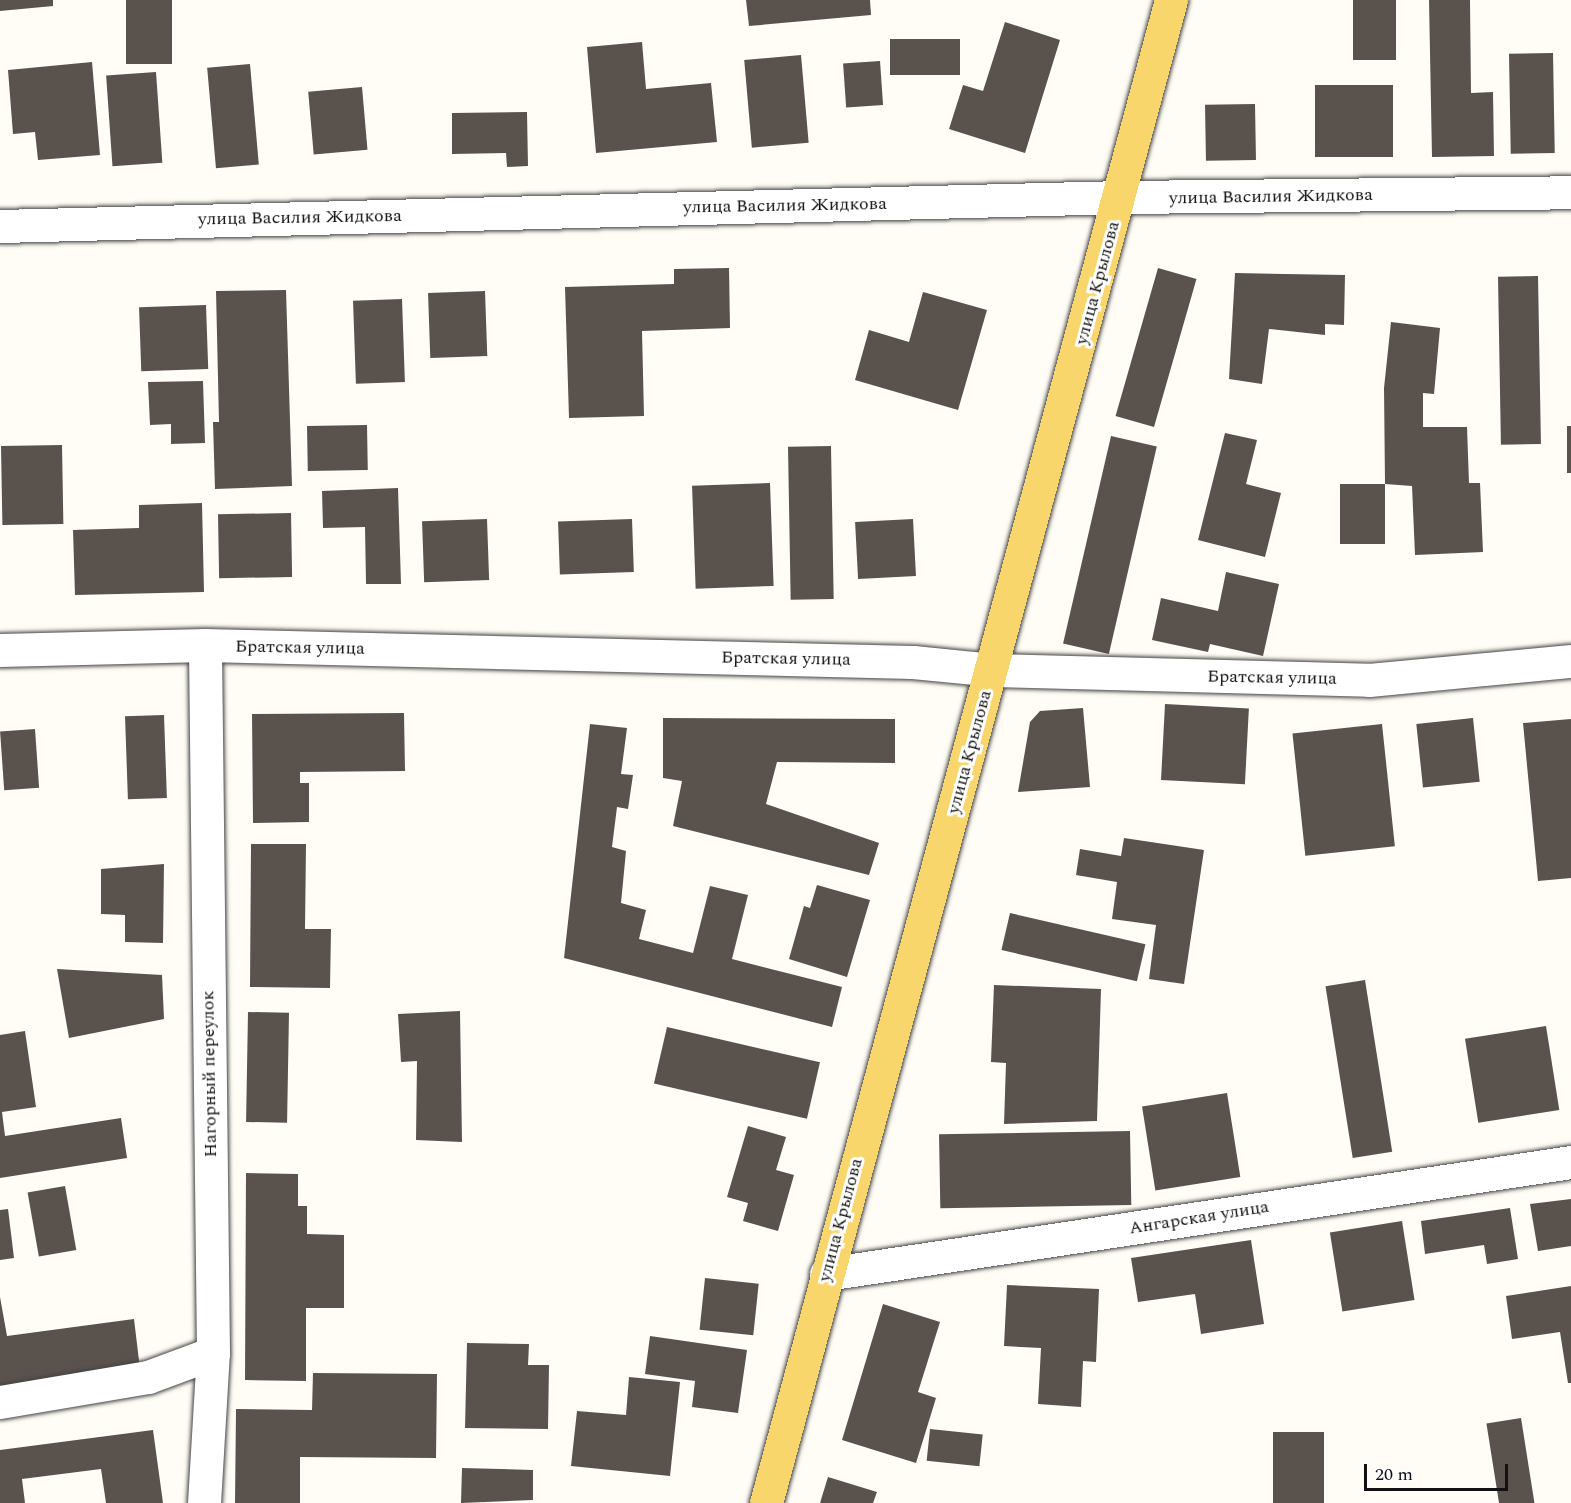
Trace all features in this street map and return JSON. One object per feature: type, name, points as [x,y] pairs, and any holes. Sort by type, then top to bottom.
[{"type":"main road","name":"улица Крылова","points":[[766,1503],[826,1274],[1121,197],[1171,0]]},
{"type":"street","name":"улица Василия Жидкова","points":[[0,226],[1121,197],[1571,192]]},
{"type":"street","name":"Братская улица","points":[[0,650],[205,645],[913,662],[993,670],[1369,680],[1571,661]]},
{"type":"street","name":"Нагорный переулок","points":[[204,1503],[213,1353],[205,645]]},
{"type":"street","name":"Ангарская улица","points":[[826,1274],[1571,1162]]},
{"type":"street","points":[[0,1402],[148,1377],[213,1353]]},
{"type":"building","points":[[0,0],[53,0],[53,6],[0,11]]},
{"type":"building","points":[[126,0],[172,0],[172,64],[126,64]]},
{"type":"building","points":[[746,0],[870,0],[871,15],[749,26]]},
{"type":"building","points":[[1353,0],[1396,0],[1396,60],[1353,60]]},
{"type":"building","points":[[1429,0],[1470,0],[1471,93],[1493,92],[1494,156],[1432,157]]},
{"type":"building","points":[[1005,22],[1060,40],[1025,153],[949,129],[963,85],[983,91]]},
{"type":"building","points":[[890,39],[960,39],[960,75],[890,75]]},
{"type":"building","points":[[642,42],[646,89],[711,83],[717,142],[596,153],[587,47]]},
{"type":"building","points":[[1553,53],[1555,153],[1511,154],[1509,54]]},
{"type":"building","points":[[801,55],[809,143],[752,148],[744,60]]},
{"type":"building","points":[[880,61],[883,105],[846,107],[843,64]]},
{"type":"building","points":[[92,62],[100,155],[38,160],[35,132],[13,134],[8,70]]},
{"type":"building","points":[[250,64],[259,165],[216,168],[207,68]]},
{"type":"building","points":[[156,72],[162,163],[112,166],[106,75]]},
{"type":"building","points":[[1315,85],[1393,85],[1393,157],[1315,157]]},
{"type":"building","points":[[362,87],[367,150],[314,154],[308,92]]},
{"type":"building","points":[[1255,104],[1256,160],[1206,161],[1205,105]]},
{"type":"building","points":[[527,112],[528,166],[507,167],[506,153],[452,154],[452,113]]},
{"type":"building","points":[[729,268],[730,328],[642,331],[644,416],[569,418],[565,287],[674,284],[674,269]]},
{"type":"building","points":[[1158,268],[1196,279],[1154,427],[1116,416]]},
{"type":"building","points":[[1235,273],[1345,275],[1344,325],[1325,324],[1325,335],[1269,329],[1262,384],[1229,379]]},
{"type":"building","points":[[1538,276],[1541,444],[1501,445],[1498,277]]},
{"type":"building","points":[[286,290],[292,486],[215,489],[213,422],[219,422],[216,291]]},
{"type":"building","points":[[485,291],[487,356],[430,358],[428,293]]},
{"type":"building","points":[[923,292],[987,310],[958,410],[855,380],[869,330],[909,342]]},
{"type":"building","points":[[402,299],[405,382],[356,384],[353,301]]},
{"type":"building","points":[[206,305],[208,369],[141,371],[139,307]]},
{"type":"building","points":[[1391,322],[1440,328],[1434,394],[1423,393],[1423,427],[1467,427],[1469,483],[1480,483],[1483,552],[1415,555],[1412,486],[1385,484],[1384,388]]},
{"type":"building","points":[[203,381],[205,443],[171,444],[171,424],[150,425],[148,382]]},
{"type":"building","points":[[367,425],[368,470],[308,471],[307,426]]},
{"type":"building","points":[[1567,426],[1571,426],[1571,473],[1567,473]]},
{"type":"building","points":[[1225,433],[1257,440],[1246,484],[1281,493],[1265,557],[1198,540]]},
{"type":"building","points":[[1111,436],[1157,447],[1109,654],[1063,644]]},
{"type":"building","points":[[62,445],[63,524],[2,525],[1,446]]},
{"type":"building","points":[[831,446],[834,599],[791,600],[788,447]]},
{"type":"building","points":[[770,483],[774,586],[696,589],[692,486]]},
{"type":"building","points":[[1340,484],[1385,484],[1385,544],[1340,544]]},
{"type":"building","points":[[398,488],[401,584],[366,584],[365,527],[323,528],[322,491]]},
{"type":"building","points":[[202,503],[204,592],[75,595],[73,530],[139,528],[139,505]]},
{"type":"building","points":[[291,513],[292,577],[219,578],[218,514]]},
{"type":"building","points":[[487,519],[489,580],[424,582],[422,521]]},
{"type":"building","points":[[632,519],[634,572],[560,575],[558,522]]},
{"type":"building","points":[[913,519],[916,576],[858,579],[855,522]]},
{"type":"building","points":[[1226,572],[1279,584],[1263,656],[1210,644],[1208,652],[1152,640],[1161,598],[1218,611]]},
{"type":"building","points":[[1165,704],[1249,708],[1245,784],[1161,780]]},
{"type":"building","points":[[1083,708],[1090,787],[1018,792],[1030,722],[1040,711]]},
{"type":"building","points":[[404,713],[405,771],[300,772],[300,783],[309,783],[309,822],[253,823],[252,714]]},
{"type":"building","points":[[164,715],[167,798],[128,799],[125,716]]},
{"type":"building","points":[[663,718],[895,719],[895,763],[777,762],[766,804],[879,843],[869,875],[673,826],[682,781],[663,778]]},
{"type":"building","points":[[1473,718],[1480,782],[1423,788],[1416,724]]},
{"type":"building","points":[[1571,719],[1571,878],[1538,881],[1523,723]]},
{"type":"building","points":[[590,724],[627,728],[621,774],[633,775],[628,809],[617,807],[612,847],[626,851],[621,903],[646,910],[639,939],[693,953],[710,886],[748,895],[732,959],[842,987],[832,1027],[564,958]]},
{"type":"building","points":[[1382,724],[1395,846],[1305,856],[1292,733]]},
{"type":"building","points":[[35,729],[39,788],[4,790],[0,731]]},
{"type":"building","points":[[1124,838],[1204,850],[1184,984],[1149,979],[1156,925],[1112,919],[1117,882],[1076,875],[1080,849],[1121,856]]},
{"type":"building","points":[[251,844],[306,844],[305,929],[331,929],[330,988],[250,987]]},
{"type":"building","points":[[164,864],[163,943],[125,942],[125,915],[101,914],[101,869]]},
{"type":"building","points":[[817,885],[870,900],[847,977],[789,959],[804,906],[810,908]]},
{"type":"building","points":[[1010,913],[1145,944],[1137,981],[1001,950]]},
{"type":"building","points":[[57,969],[162,975],[164,1019],[69,1038]]},
{"type":"building","points":[[1365,980],[1392,1152],[1353,1158],[1325,986]]},
{"type":"building","points":[[994,985],[1101,989],[1097,1121],[1004,1124],[1006,1063],[991,1062]]},
{"type":"building","points":[[460,1011],[462,1142],[416,1140],[417,1061],[401,1062],[398,1014]]},
{"type":"building","points":[[248,1012],[289,1013],[287,1123],[246,1122]]},
{"type":"building","points":[[1546,1026],[1559,1110],[1478,1123],[1465,1039]]},
{"type":"building","points":[[667,1027],[820,1062],[807,1119],[654,1084]]},
{"type":"building","points":[[25,1031],[36,1107],[2,1112],[5,1136],[121,1118],[127,1158],[0,1178],[0,1035]]},
{"type":"building","points":[[1227,1093],[1240,1177],[1155,1190],[1142,1106]]},
{"type":"building","points":[[748,1126],[786,1137],[776,1170],[794,1175],[778,1231],[743,1221],[748,1203],[727,1197]]},
{"type":"building","points":[[1130,1131],[1131,1205],[940,1208],[939,1134]]},
{"type":"building","points":[[246,1173],[298,1174],[298,1206],[307,1206],[307,1234],[344,1235],[344,1308],[306,1308],[306,1381],[245,1380]]},
{"type":"building","points":[[65,1186],[76,1250],[39,1257],[28,1193]]},
{"type":"building","points":[[1571,1199],[1571,1246],[1538,1251],[1530,1204]]},
{"type":"building","points":[[1510,1208],[1518,1259],[1487,1264],[1484,1245],[1425,1254],[1421,1221]]},
{"type":"building","points":[[8,1209],[14,1258],[0,1260],[0,1210]]},
{"type":"building","points":[[1402,1221],[1415,1300],[1342,1311],[1330,1232]]},
{"type":"building","points":[[1251,1240],[1264,1324],[1201,1334],[1195,1294],[1138,1302],[1131,1258]]},
{"type":"building","points":[[705,1278],[759,1284],[753,1335],[700,1330]]},
{"type":"building","points":[[1007,1285],[1099,1289],[1096,1362],[1083,1361],[1081,1407],[1038,1404],[1041,1348],[1004,1346]]},
{"type":"building","points":[[1571,1286],[1571,1383],[1568,1383],[1560,1332],[1512,1339],[1506,1296]]},
{"type":"building","points":[[0,1297],[7,1336],[134,1319],[140,1369],[0,1387]]},
{"type":"building","points":[[883,1304],[940,1322],[918,1392],[936,1398],[916,1463],[842,1440]]},
{"type":"building","points":[[650,1336],[747,1350],[738,1413],[692,1407],[695,1381],[645,1374]]},
{"type":"building","points":[[467,1343],[529,1344],[528,1365],[549,1365],[548,1429],[465,1428]]},
{"type":"building","points":[[313,1373],[437,1374],[436,1458],[300,1457],[300,1503],[235,1503],[236,1409],[312,1410]]},
{"type":"building","points":[[629,1377],[680,1382],[670,1476],[571,1466],[577,1411],[626,1415]]},
{"type":"building","points":[[1521,1418],[1534,1503],[1499,1503],[1486,1423]]},
{"type":"building","points":[[930,1429],[983,1435],[979,1466],[927,1461]]},
{"type":"building","points":[[153,1430],[163,1503],[106,1503],[101,1469],[22,1479],[25,1503],[0,1503],[0,1450]]},
{"type":"building","points":[[1273,1432],[1324,1432],[1324,1503],[1273,1503]]},
{"type":"building","points":[[462,1468],[533,1470],[533,1500],[461,1503]]},
{"type":"building","points":[[828,1477],[877,1492],[873,1503],[820,1503]]}]
